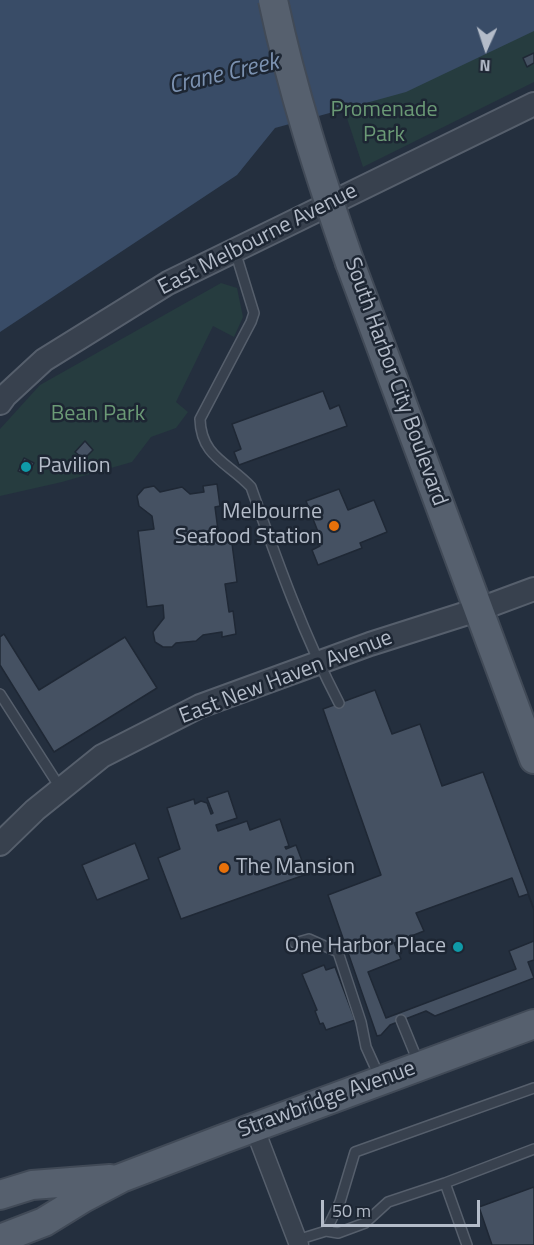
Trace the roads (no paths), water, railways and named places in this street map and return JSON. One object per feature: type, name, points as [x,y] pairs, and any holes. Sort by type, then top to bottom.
[{"type":"main road","name":"South Harbor City Boulevard","points":[[273,0],[299,106],[323,188],[534,759]]},
{"type":"main road","name":"Strawbridge Avenue","points":[[0,1239],[44,1222],[121,1178],[534,1024]]},
{"type":"main road","name":"Strawbridge Avenue","points":[[0,1195],[32,1185],[121,1178]]},
{"type":"street","name":"East Melbourne Avenue","points":[[0,403],[44,360],[168,283],[534,104]]},
{"type":"street","name":"East New Haven Avenue","points":[[0,844],[35,810],[102,756],[200,706],[370,644],[534,589]]},
{"type":"street","points":[[254,1127],[298,1242]]},
{"type":"lane","points":[[235,250],[254,313],[248,329],[200,419],[200,432],[214,457],[251,487],[298,614],[318,663],[339,703]]},
{"type":"lane","points":[[0,694],[61,789]]},
{"type":"lane","points":[[295,943],[309,939],[338,952],[361,1022],[366,1047],[381,1081]]},
{"type":"lane","points":[[401,1020],[420,1066]]},
{"type":"lane","points":[[326,1231],[340,1202],[356,1152],[534,1088]]},
{"type":"lane","points":[[298,1242],[326,1231],[338,1233],[365,1223],[388,1202],[534,1149]]},
{"type":"lane","points":[[445,1183],[467,1245]]},
{"type":"water","name":"Crane Creek","points":[[0,0],[534,0],[534,31],[406,92],[275,128],[237,175],[0,332]]},
{"type":"place","name":"Pavilion","points":[[26,467]]},
{"type":"place","name":"Melbourne Seafood Station","points":[[334,526]]},
{"type":"place","name":"The Mansion","points":[[224,868]]},
{"type":"place","name":"One Harbor Place","points":[[458,947]]},
{"type":"park label","name":"Promenade Park","points":[[384,124]]},
{"type":"park label","name":"Bean Park","points":[[98,415]]}]
